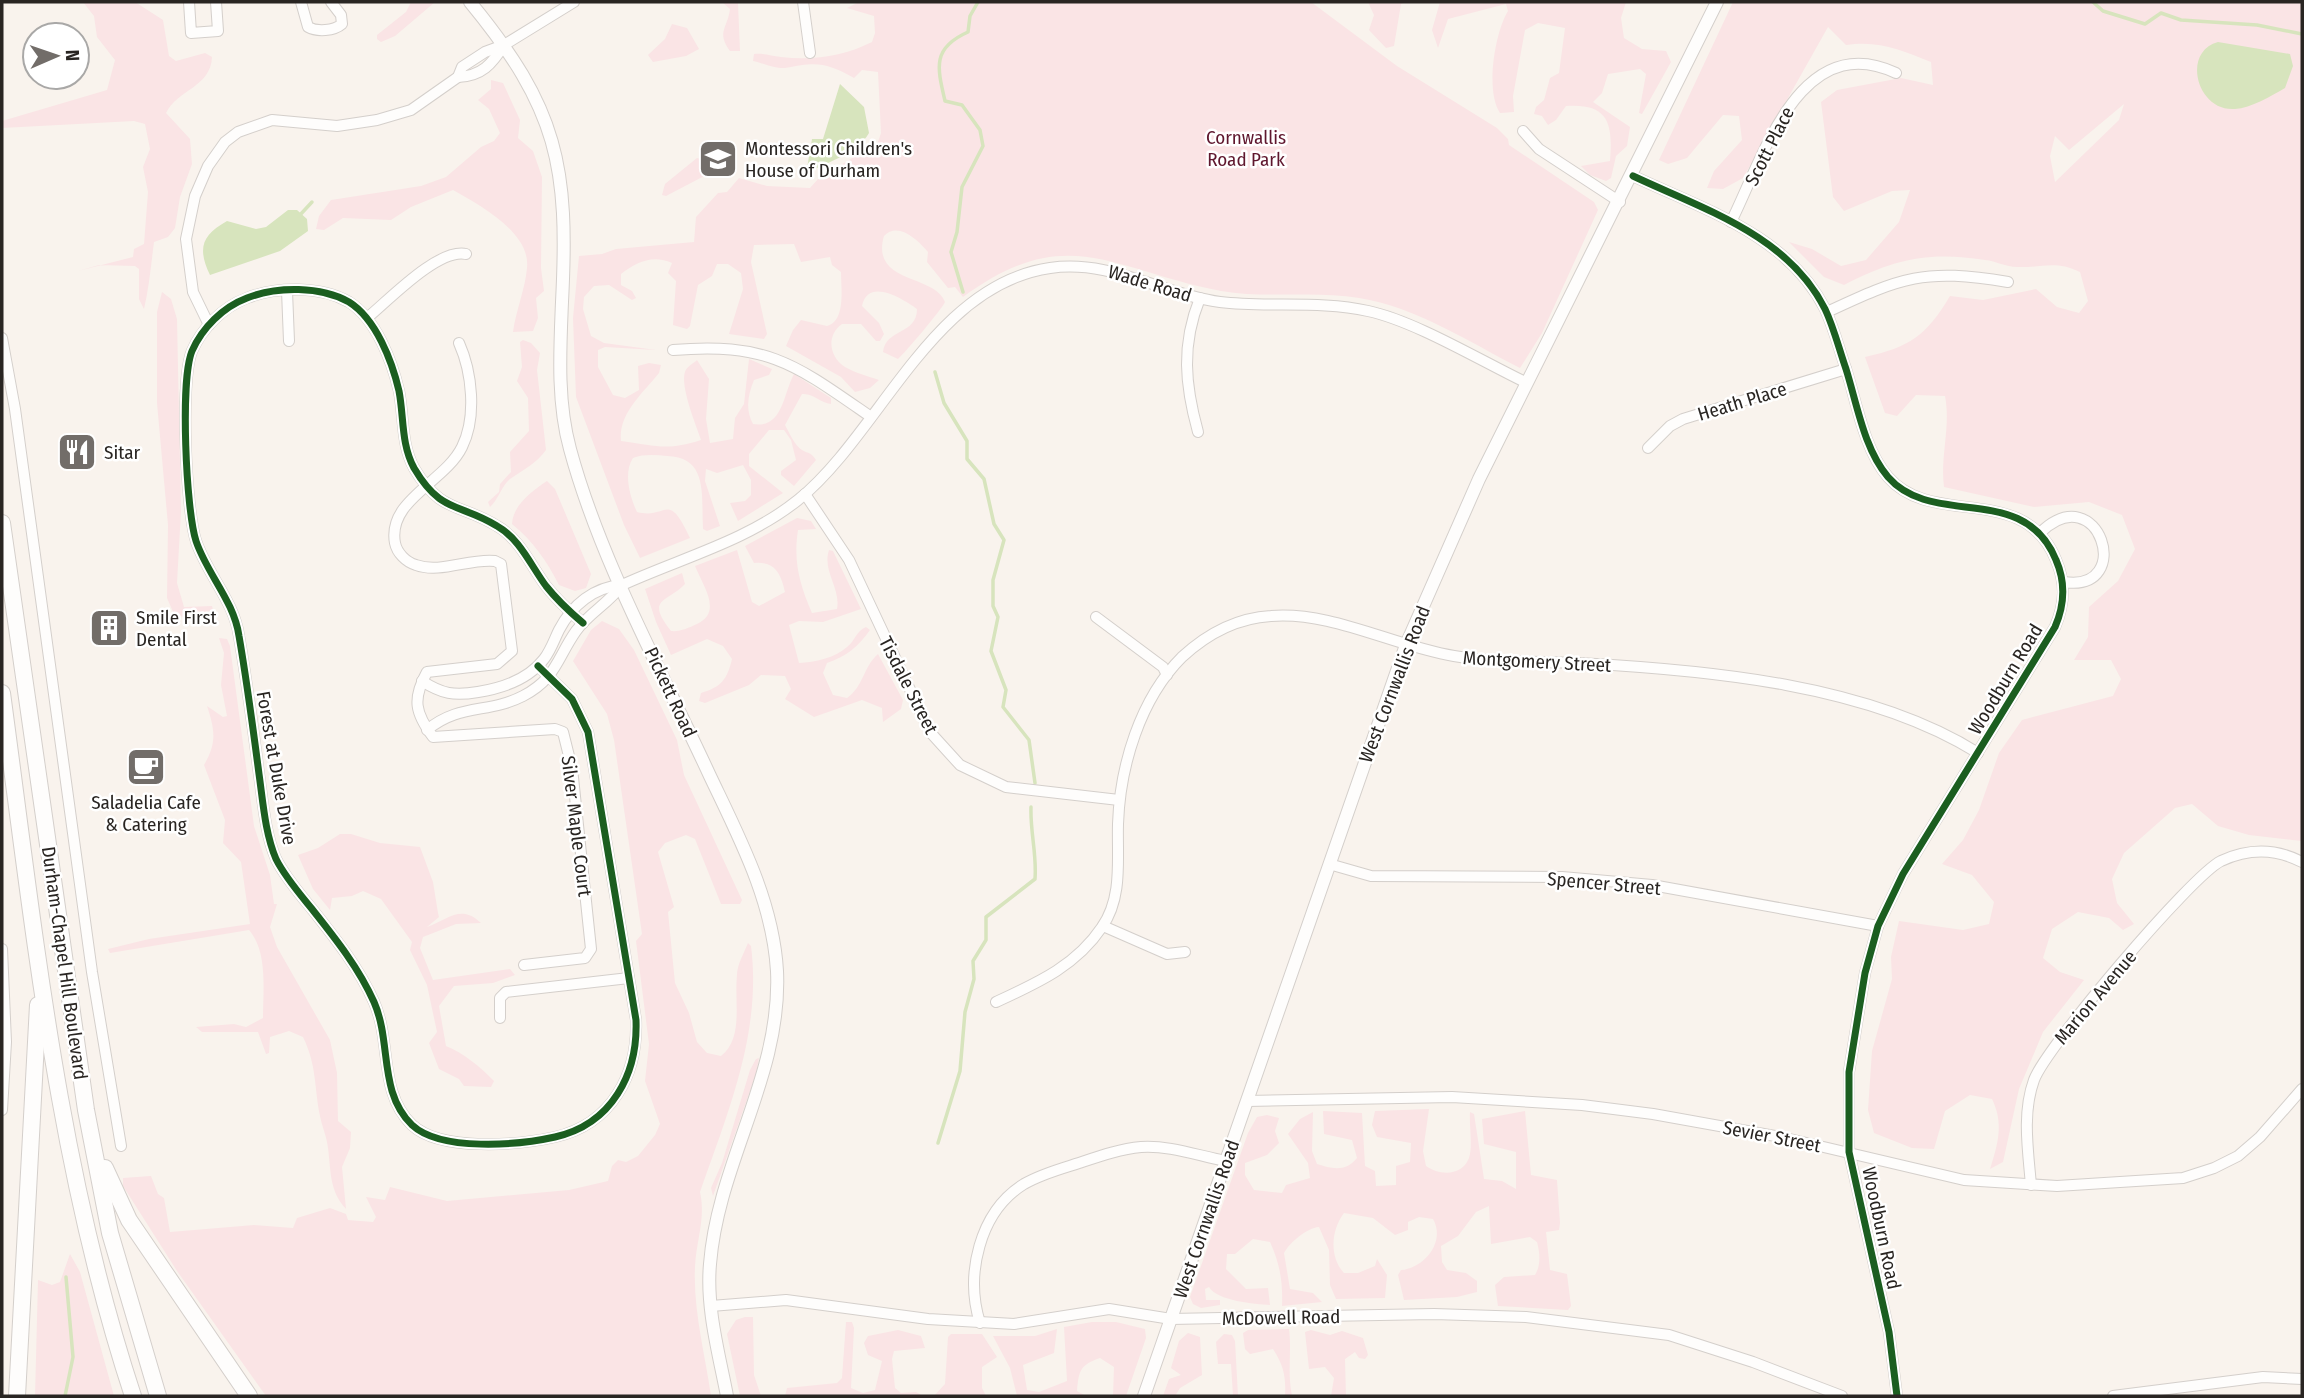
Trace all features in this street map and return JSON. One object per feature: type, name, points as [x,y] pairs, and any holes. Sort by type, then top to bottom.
[{"type":"main road","name":"Durham-Chapel Hill Boulevard","points":[[2,523],[86,1110],[110,1233],[158,1396]]},
{"type":"main road","points":[[2,583],[16,667],[24,680]]},
{"type":"main road","name":"Durham-Chapel Hill Boulevard","points":[[2,693],[39,964],[77,1196],[102,1297],[133,1396]]},
{"type":"main road","points":[[17,1396],[36,1089],[39,964]]},
{"type":"main road","points":[[86,1110],[120,1204],[249,1396]]},
{"type":"street","points":[[189,2],[191,33],[218,31],[216,2]]},
{"type":"street","points":[[302,2],[308,27],[313,30],[336,29],[342,24],[341,15],[331,2]]},
{"type":"street","name":"Pickett Road","points":[[470,2],[504,45],[542,110],[559,164],[565,236],[561,335],[563,415],[578,478],[622,585],[736,830],[761,892],[775,947],[775,1032],[715,1227],[710,1263],[711,1306],[727,1396]]},
{"type":"street","points":[[458,77],[463,67],[472,61],[504,45],[574,2]]},
{"type":"street","points":[[803,2],[810,52]]},
{"type":"street","name":"West Cornwallis Road","points":[[1144,1396],[1406,645],[1474,491],[1633,176],[1717,2]]},
{"type":"street","points":[[209,326],[193,292],[186,239],[195,196],[208,166],[225,142],[238,132],[272,120],[337,127],[377,120],[411,110],[458,77],[480,73],[493,62],[504,45]]},
{"type":"street","points":[[472,61],[480,73]]},
{"type":"street","name":"Scott Place","points":[[1731,222],[1790,103],[1810,82],[1822,74],[1850,65],[1879,67],[1896,73]]},
{"type":"street","points":[[1522,131],[1539,149],[1620,202]]},
{"type":"street","points":[[1633,176],[1731,222],[1784,255],[1806,279],[1827,312],[1868,441],[1878,462],[1893,482],[1929,500],[2010,515],[2040,533],[2056,519],[2072,517],[2087,522],[2100,533],[2104,556],[2099,570],[2080,583],[2063,582]]},
{"type":"street","points":[[466,254],[456,253],[440,259],[368,318],[397,383],[406,448],[427,487],[456,510],[497,525],[512,538],[546,586],[583,623]]},
{"type":"street","name":"Wade Road","points":[[622,585],[744,534],[805,494],[940,331],[976,302],[1015,278],[1049,268],[1096,267],[1200,298],[1248,304],[1334,306],[1377,313],[1527,383]]},
{"type":"street","points":[[1827,312],[1884,286],[1917,277],[1965,275],[2008,282]]},
{"type":"street","points":[[287,291],[289,341]]},
{"type":"street","name":"Forest at Duke Drive","points":[[368,318],[337,296],[312,291],[287,291],[247,297],[225,310],[209,326],[192,351],[187,384],[190,513],[194,537],[238,626],[264,810],[274,855],[289,879],[341,945],[374,1003],[388,1080],[400,1111],[428,1136],[452,1143],[550,1138],[584,1126],[602,1114],[619,1094],[632,1068],[637,1030],[589,732],[572,699],[538,666]]},
{"type":"street","points":[[1198,432],[1189,401],[1185,369],[1186,349],[1200,298]]},
{"type":"street","points":[[2,338],[15,409],[92,972],[121,1146]]},
{"type":"street","points":[[459,343],[469,379],[466,437],[452,462],[397,516],[393,531],[395,547],[404,559],[417,566],[487,560],[501,564],[512,651],[497,664],[427,672],[417,688],[417,702],[420,720],[427,730],[449,714],[500,705],[524,696],[551,676],[583,623],[610,602],[622,585]]},
{"type":"street","points":[[673,350],[730,347],[770,355],[808,373],[871,417]]},
{"type":"street","name":"Heath Place","points":[[1648,448],[1670,426],[1683,419],[1846,369]]},
{"type":"street","name":"Tisdale Street","points":[[805,494],[849,559],[930,732],[960,765],[991,782],[1021,791],[1119,800]]},
{"type":"street","name":"Woodburn Road","points":[[1897,1396],[1889,1332],[1849,1152],[1849,1072],[1859,1001],[1878,926],[1903,874],[2056,627],[2064,596],[2063,582],[2052,550],[2040,533]]},
{"type":"street","points":[[422,681],[437,691],[455,696],[512,684],[538,666],[572,613],[603,586],[622,585]]},
{"type":"street","points":[[1096,617],[1163,667],[1167,675]]},
{"type":"street","name":"Montgomery Street","points":[[996,1002],[1058,972],[1077,956],[1103,926],[1111,909],[1117,881],[1119,800],[1133,740],[1167,675],[1204,638],[1230,625],[1260,617],[1306,617],[1406,645],[1474,659],[1686,672],[1838,695],[1916,720],[1978,753]]},
{"type":"street","name":"Silver Maple Court","points":[[427,730],[433,737],[555,729],[564,732],[572,768],[592,949],[585,958],[524,965]]},
{"type":"street","name":"Marion Avenue","points":[[2031,1185],[2026,1119],[2033,1082],[2044,1059],[2188,890],[2215,865],[2243,853],[2267,850],[2302,862]]},
{"type":"street","name":"Spencer Street","points":[[1329,864],[1371,876],[1496,876],[1625,882],[1878,926]]},
{"type":"street","points":[[1103,926],[1167,954],[1185,952]]},
{"type":"street","points":[[2,949],[6,1042],[2,1110]]},
{"type":"street","points":[[500,1018],[500,998],[506,992],[629,978]]},
{"type":"street","name":"Sevier Street","points":[[1247,1101],[1452,1097],[1537,1101],[1653,1114],[1849,1152],[1934,1175],[2031,1185],[2130,1183],[2199,1174],[2230,1161],[2246,1150],[2302,1089]]},
{"type":"street","points":[[980,1323],[973,1284],[982,1238],[1003,1203],[1024,1184],[1043,1174],[1126,1149],[1160,1148],[1226,1161]]},
{"type":"street","name":"McDowell Road","points":[[711,1306],[767,1301],[812,1302],[980,1323],[1033,1322],[1110,1309],[1171,1319],[1434,1314],[1526,1317],[1604,1324],[1669,1335],[1842,1396]]},
{"type":"street","points":[[2113,1396],[2263,1377],[2302,1379]]},
{"type":"green space","points":[[83,2],[135,2],[163,20],[169,56],[176,61],[205,53],[212,57],[206,75],[171,105],[166,113],[190,139],[192,164],[180,197],[175,228],[168,237],[154,242],[144,309],[139,299],[139,269],[135,266],[101,265],[133,257],[134,249],[144,244],[148,192],[143,167],[150,149],[145,124],[134,121],[2,128],[2,121],[107,90],[115,60],[97,37],[94,16]]},
{"type":"green space","points":[[411,2],[435,2],[395,36],[381,42],[377,39],[377,35],[406,12]]},
{"type":"green space","points":[[722,2],[738,3],[740,51],[730,51],[724,39],[730,9]]},
{"type":"green space","name":"Cornwallis Road Park","points":[[859,2],[1311,2],[1397,66],[1497,128],[1508,139],[1509,145],[1594,202],[1598,210],[1542,333],[1520,368],[1422,317],[1380,303],[1342,296],[1221,291],[1091,258],[1062,256],[1032,261],[1000,274],[963,297],[955,287],[948,288],[927,262],[928,252],[919,242],[908,234],[895,230],[884,236],[882,251],[886,263],[895,271],[939,293],[945,302],[898,359],[883,352],[885,344],[912,323],[917,309],[886,293],[871,293],[866,297],[862,306],[879,323],[884,334],[880,341],[876,341],[861,324],[842,324],[833,334],[832,340],[833,352],[840,363],[853,371],[879,380],[870,388],[855,392],[841,377],[786,346],[801,320],[827,326],[837,318],[841,303],[841,272],[832,265],[830,257],[801,262],[794,244],[754,245],[751,262],[767,334],[764,339],[729,334],[743,289],[741,273],[728,264],[717,264],[712,276],[698,285],[690,326],[687,329],[673,325],[676,281],[668,273],[672,263],[651,259],[639,263],[621,274],[621,285],[632,291],[636,298],[632,300],[609,285],[594,286],[584,297],[583,309],[591,336],[604,343],[656,350],[605,347],[598,350],[598,367],[613,395],[625,398],[639,390],[638,366],[649,363],[661,365],[659,373],[627,413],[621,441],[670,446],[701,440],[689,406],[684,379],[687,368],[697,360],[709,379],[706,419],[710,443],[733,439],[735,418],[744,404],[749,359],[772,369],[769,375],[754,380],[748,407],[753,424],[763,424],[776,416],[794,374],[831,398],[831,404],[802,394],[785,425],[797,445],[816,460],[794,486],[781,475],[781,471],[796,460],[791,440],[784,430],[769,430],[749,454],[749,466],[783,493],[738,521],[730,503],[745,501],[751,495],[751,480],[743,465],[717,473],[706,469],[705,481],[720,526],[707,531],[703,529],[700,481],[690,463],[681,458],[667,456],[645,455],[633,458],[628,478],[637,512],[671,510],[690,538],[640,558],[624,525],[576,397],[573,318],[579,256],[602,254],[616,249],[694,242],[696,217],[718,193],[727,192],[739,178],[767,186],[810,188],[818,179],[878,142],[881,133],[878,72],[862,70],[854,78],[821,65],[782,68],[753,61],[754,54],[816,58],[850,51],[872,42],[875,33],[874,16],[847,8]]},
{"type":"green space","points":[[1368,2],[1406,2],[1401,4],[1394,46],[1386,48],[1369,30],[1374,15]]},
{"type":"green space","points":[[1440,2],[1626,2],[1621,18],[1624,38],[1642,49],[1666,51],[1671,62],[1642,114],[1639,113],[1646,74],[1640,69],[1608,74],[1602,93],[1593,102],[1630,127],[1627,146],[1616,156],[1611,178],[1606,181],[1590,175],[1581,166],[1610,161],[1609,127],[1600,112],[1580,106],[1566,106],[1556,120],[1548,125],[1542,116],[1534,114],[1536,107],[1544,100],[1550,78],[1559,73],[1565,28],[1538,23],[1525,30],[1513,96],[1514,112],[1500,113],[1493,91],[1493,77],[1499,33],[1508,11],[1506,4],[1448,19],[1438,48],[1432,30]]},
{"type":"green space","points":[[1733,2],[2302,2],[2302,841],[2249,835],[2218,826],[2192,804],[2175,808],[2124,853],[2112,879],[2117,903],[2134,924],[2123,930],[2109,918],[2078,912],[2052,929],[2043,958],[2060,972],[2084,980],[2043,1032],[2019,1089],[2003,1162],[1990,1169],[1999,1125],[1992,1099],[1970,1095],[1945,1111],[1934,1149],[1912,1148],[1874,1133],[1868,1110],[1872,1051],[1892,979],[1891,957],[1899,921],[1963,930],[1989,924],[1994,902],[1972,875],[1942,864],[1963,840],[1979,810],[1999,753],[2022,720],[2113,696],[2121,679],[2111,660],[2074,660],[2088,637],[2089,607],[2118,581],[2135,549],[2122,515],[2089,502],[2034,507],[1944,487],[1947,419],[1945,396],[1916,395],[1897,416],[1885,413],[1865,357],[1894,349],[1915,338],[1933,321],[1950,296],[1983,300],[2036,289],[2057,307],[2079,313],[2088,301],[2080,272],[2056,265],[2013,267],[1946,256],[1896,263],[1844,285],[1824,277],[1789,242],[1812,249],[1841,266],[1866,260],[1899,222],[1910,190],[1892,191],[1844,211],[1833,197],[1821,102],[1837,90],[1901,78],[1933,85],[1931,62],[1879,45],[1846,45],[1828,27],[1743,178],[1723,189],[1707,188],[1714,171],[1742,140],[1739,116],[1723,115],[1687,158],[1668,164],[1659,160]],"holes":[[[2124,104],[2119,120],[2055,182],[2050,156],[2055,136],[2069,150]]]},
{"type":"green space","points":[[672,24],[687,28],[699,49],[686,56],[653,62],[648,55],[665,39]]},
{"type":"green space","points":[[491,80],[503,83],[520,120],[518,138],[533,151],[542,177],[541,268],[544,291],[536,298],[538,318],[533,331],[513,332],[527,268],[521,243],[501,221],[453,190],[411,207],[391,220],[343,218],[324,230],[316,229],[319,216],[331,200],[421,186],[446,177],[481,147],[494,141],[500,133],[489,109],[478,100],[491,89]]},
{"type":"green space","points":[[697,158],[709,161],[710,173],[666,196],[662,195],[665,184]]},
{"type":"green space","points":[[162,292],[171,299],[177,319],[181,511],[177,583],[184,607],[212,606],[213,610],[186,618],[174,614],[167,598],[168,525],[157,403],[157,312]]},
{"type":"green space","points":[[523,340],[531,343],[540,353],[537,370],[546,450],[534,463],[507,482],[490,507],[488,502],[499,492],[500,484],[511,472],[510,452],[529,431],[528,398],[517,381],[522,367],[520,342]]},
{"type":"green space","points":[[547,481],[555,489],[591,574],[586,588],[575,591],[559,585],[539,552],[512,524],[520,505]]},
{"type":"green space","points":[[797,518],[811,521],[816,529],[798,530],[796,553],[804,593],[812,613],[837,609],[838,601],[827,558],[829,550],[833,551],[861,609],[823,622],[799,621],[789,625],[799,663],[837,654],[850,645],[866,627],[870,630],[861,641],[846,654],[827,663],[823,673],[833,695],[847,698],[857,688],[878,654],[903,700],[901,709],[883,722],[882,708],[862,700],[814,717],[785,699],[791,689],[785,676],[761,675],[749,685],[705,703],[699,701],[701,693],[722,682],[732,659],[723,646],[707,639],[671,655],[656,622],[645,589],[682,573],[685,584],[659,607],[663,620],[671,631],[690,627],[705,619],[710,606],[695,566],[737,550],[752,602],[759,606],[785,592],[776,570],[767,564],[754,563],[745,546]]},
{"type":"green space","points":[[602,621],[619,629],[634,650],[677,740],[684,775],[742,900],[740,904],[721,904],[695,839],[686,835],[665,843],[658,852],[674,907],[668,912],[675,983],[689,1013],[697,1042],[707,1053],[721,1056],[733,1040],[737,971],[748,943],[751,946],[752,1009],[747,1041],[731,1102],[700,1192],[702,1211],[695,1283],[711,1396],[266,1396],[177,1271],[123,1186],[123,1178],[151,1176],[158,1194],[164,1198],[170,1232],[254,1225],[293,1228],[297,1218],[330,1208],[346,1214],[348,1220],[373,1222],[376,1217],[366,1197],[385,1200],[390,1187],[447,1201],[569,1190],[608,1181],[612,1166],[618,1160],[626,1162],[638,1156],[655,1135],[660,1124],[645,1081],[649,1044],[636,941],[642,934],[614,740],[607,714],[573,661],[591,630]]},
{"type":"green space","points":[[219,638],[227,639],[230,646],[254,826],[270,875],[274,904],[277,904],[270,927],[277,947],[330,1040],[337,1073],[338,1121],[351,1132],[350,1148],[342,1167],[346,1209],[334,1188],[313,1067],[303,1037],[289,1031],[270,1037],[269,1053],[266,1054],[258,1032],[202,1032],[196,1027],[234,1024],[246,1027],[263,1018],[262,960],[249,930],[110,953],[108,949],[149,939],[250,924],[241,862],[223,843],[225,820],[204,765],[213,743],[212,722],[207,706],[223,717],[227,716],[221,685],[224,653]]},
{"type":"green space","points":[[340,834],[351,834],[380,843],[420,847],[433,882],[439,917],[427,927],[461,914],[474,917],[481,923],[456,924],[423,937],[420,948],[433,980],[510,969],[515,975],[493,983],[454,986],[439,1006],[446,1046],[465,1056],[494,1081],[491,1087],[464,1086],[459,1079],[439,1069],[429,1043],[437,1032],[427,985],[410,950],[412,942],[381,899],[363,891],[352,896],[332,898],[330,910],[313,889],[298,855],[318,848]]},
{"type":"green space","points":[[759,1058],[756,1074],[713,1196],[711,1188],[722,1163],[750,1070]]},
{"type":"green space","points":[[1429,1109],[1423,1151],[1426,1166],[1444,1173],[1456,1171],[1466,1164],[1471,1148],[1470,1112],[1474,1114],[1484,1179],[1502,1181],[1516,1189],[1516,1152],[1484,1144],[1482,1119],[1525,1111],[1531,1175],[1557,1180],[1559,1230],[1546,1232],[1550,1270],[1567,1274],[1571,1306],[1568,1310],[1498,1306],[1495,1285],[1504,1277],[1535,1275],[1539,1255],[1537,1242],[1530,1237],[1491,1244],[1489,1206],[1476,1212],[1458,1236],[1441,1246],[1442,1262],[1447,1270],[1466,1273],[1477,1281],[1477,1292],[1457,1297],[1404,1300],[1398,1275],[1401,1270],[1425,1259],[1435,1245],[1437,1236],[1433,1219],[1419,1217],[1408,1222],[1408,1230],[1395,1235],[1373,1218],[1344,1213],[1334,1235],[1334,1251],[1339,1267],[1344,1273],[1358,1273],[1375,1266],[1377,1259],[1387,1275],[1385,1298],[1336,1299],[1330,1285],[1329,1250],[1319,1227],[1299,1236],[1284,1253],[1290,1289],[1313,1293],[1322,1302],[1282,1306],[1280,1273],[1270,1242],[1253,1239],[1235,1254],[1227,1254],[1226,1269],[1246,1289],[1268,1288],[1270,1305],[1228,1299],[1209,1287],[1205,1289],[1206,1300],[1220,1300],[1220,1305],[1201,1308],[1193,1304],[1190,1297],[1248,1133],[1257,1117],[1267,1115],[1279,1118],[1275,1131],[1279,1143],[1267,1155],[1245,1163],[1245,1175],[1254,1190],[1282,1193],[1286,1185],[1310,1178],[1308,1163],[1288,1134],[1300,1119],[1313,1112],[1312,1151],[1317,1164],[1338,1168],[1348,1166],[1357,1158],[1352,1140],[1324,1134],[1323,1111],[1362,1113],[1365,1166],[1375,1171],[1376,1186],[1396,1185],[1396,1166],[1410,1162],[1411,1143],[1377,1137],[1372,1125],[1375,1111]]},
{"type":"green space","points":[[70,1254],[80,1272],[114,1396],[35,1396],[38,1280],[52,1285],[60,1282]]},
{"type":"green space","points":[[753,1317],[754,1375],[761,1396],[740,1396],[727,1334],[736,1320]]},
{"type":"green space","points":[[846,1322],[852,1322],[854,1328],[851,1388],[863,1393],[875,1390],[882,1361],[868,1355],[864,1343],[868,1336],[898,1330],[921,1336],[925,1348],[894,1351],[892,1359],[895,1388],[901,1393],[916,1392],[923,1396],[785,1396],[787,1388],[837,1383],[842,1378]]},
{"type":"green space","points":[[1092,1322],[1116,1322],[1145,1329],[1146,1338],[1126,1396],[1113,1396],[1114,1367],[1100,1358],[1088,1363],[1081,1370],[1077,1391],[1086,1396],[1017,1396],[1010,1368],[993,1336],[1035,1336],[1057,1329],[1054,1353],[1023,1365],[1027,1390],[1039,1392],[1067,1381],[1064,1327]]},
{"type":"green space","points":[[1289,1329],[1292,1396],[1285,1396],[1284,1372],[1273,1349],[1250,1354],[1245,1349],[1243,1333],[1248,1330]]},
{"type":"green space","points":[[1311,1330],[1330,1335],[1342,1331],[1363,1338],[1368,1355],[1365,1359],[1359,1358],[1355,1352],[1345,1359],[1346,1396],[1331,1396],[1334,1378],[1325,1367],[1309,1369],[1305,1332]]},
{"type":"green space","points":[[1188,1333],[1200,1337],[1202,1375],[1180,1388],[1175,1396],[1163,1396],[1169,1379],[1181,1375],[1171,1368],[1179,1341]]},
{"type":"green space","points":[[951,1334],[982,1334],[997,1357],[982,1367],[982,1388],[986,1396],[934,1396],[945,1384],[948,1337]]},
{"type":"green space","points":[[1224,1334],[1232,1335],[1235,1341],[1238,1396],[1233,1396],[1231,1364],[1218,1364],[1216,1342]]},
{"type":"shaded area","points":[[2218,42],[2290,54],[2293,66],[2285,88],[2241,108],[2222,107],[2211,101],[2203,92],[2197,68],[2200,57],[2207,48]]},
{"type":"shaded area","points":[[840,84],[864,107],[869,133],[857,147],[806,174],[812,139],[823,139]]},
{"type":"shaded area","points":[[288,210],[297,210],[307,219],[308,231],[280,251],[210,275],[204,257],[204,243],[219,226],[227,221],[256,229],[266,227]]},
{"type":"waterway","points":[[963,292],[951,252],[957,232],[962,187],[983,146],[980,130],[962,105],[945,101],[939,68],[943,52],[948,45],[968,32],[970,16],[978,2]]},
{"type":"waterway","points":[[2093,2],[2103,11],[2145,24],[2161,13],[2181,20],[2257,25],[2302,34]]},
{"type":"waterway","points":[[299,216],[312,202]]},
{"type":"waterway","points":[[935,372],[944,403],[967,441],[967,459],[984,479],[994,524],[1004,540],[993,580],[993,606],[998,617],[991,651],[1006,690],[1003,707],[1029,740],[1035,783]]},
{"type":"waterway","points":[[938,1143],[960,1071],[965,1012],[974,979],[973,961],[986,940],[986,917],[1035,879],[1031,807]]},
{"type":"waterway","points":[[65,1396],[73,1357],[66,1277]]},
{"type":"cycle path","points":[[1633,176],[1741,227],[1789,262],[1809,283],[1825,309],[1867,440],[1888,477],[1907,492],[1929,501],[2001,513],[2023,521],[2041,536],[2056,560],[2063,585],[2061,610],[2055,627],[1903,874],[1878,926],[1865,973],[1849,1072],[1849,1152],[1889,1332],[1897,1396]]},
{"type":"cycle path","points":[[538,666],[572,699],[588,732],[636,1020],[632,1059],[618,1094],[606,1109],[575,1130],[540,1140],[502,1144],[460,1143],[425,1134],[412,1125],[401,1112],[394,1098],[383,1034],[368,989],[338,942],[288,879],[272,849],[236,623],[201,553],[192,525],[186,445],[186,389],[192,351],[201,334],[214,319],[238,302],[272,291],[325,293],[359,309],[382,342],[392,367],[399,391],[407,450],[424,483],[442,501],[505,531],[519,545],[550,591],[583,623]]},
{"type":"place","name":"Montessori Children's House of Durham","points":[[718,159]]},
{"type":"place","name":"Sitar","points":[[77,452]]},
{"type":"place","name":"Smile First Dental","points":[[109,628]]},
{"type":"place","name":"Saladelia Cafe & Catering","points":[[146,767]]}]
